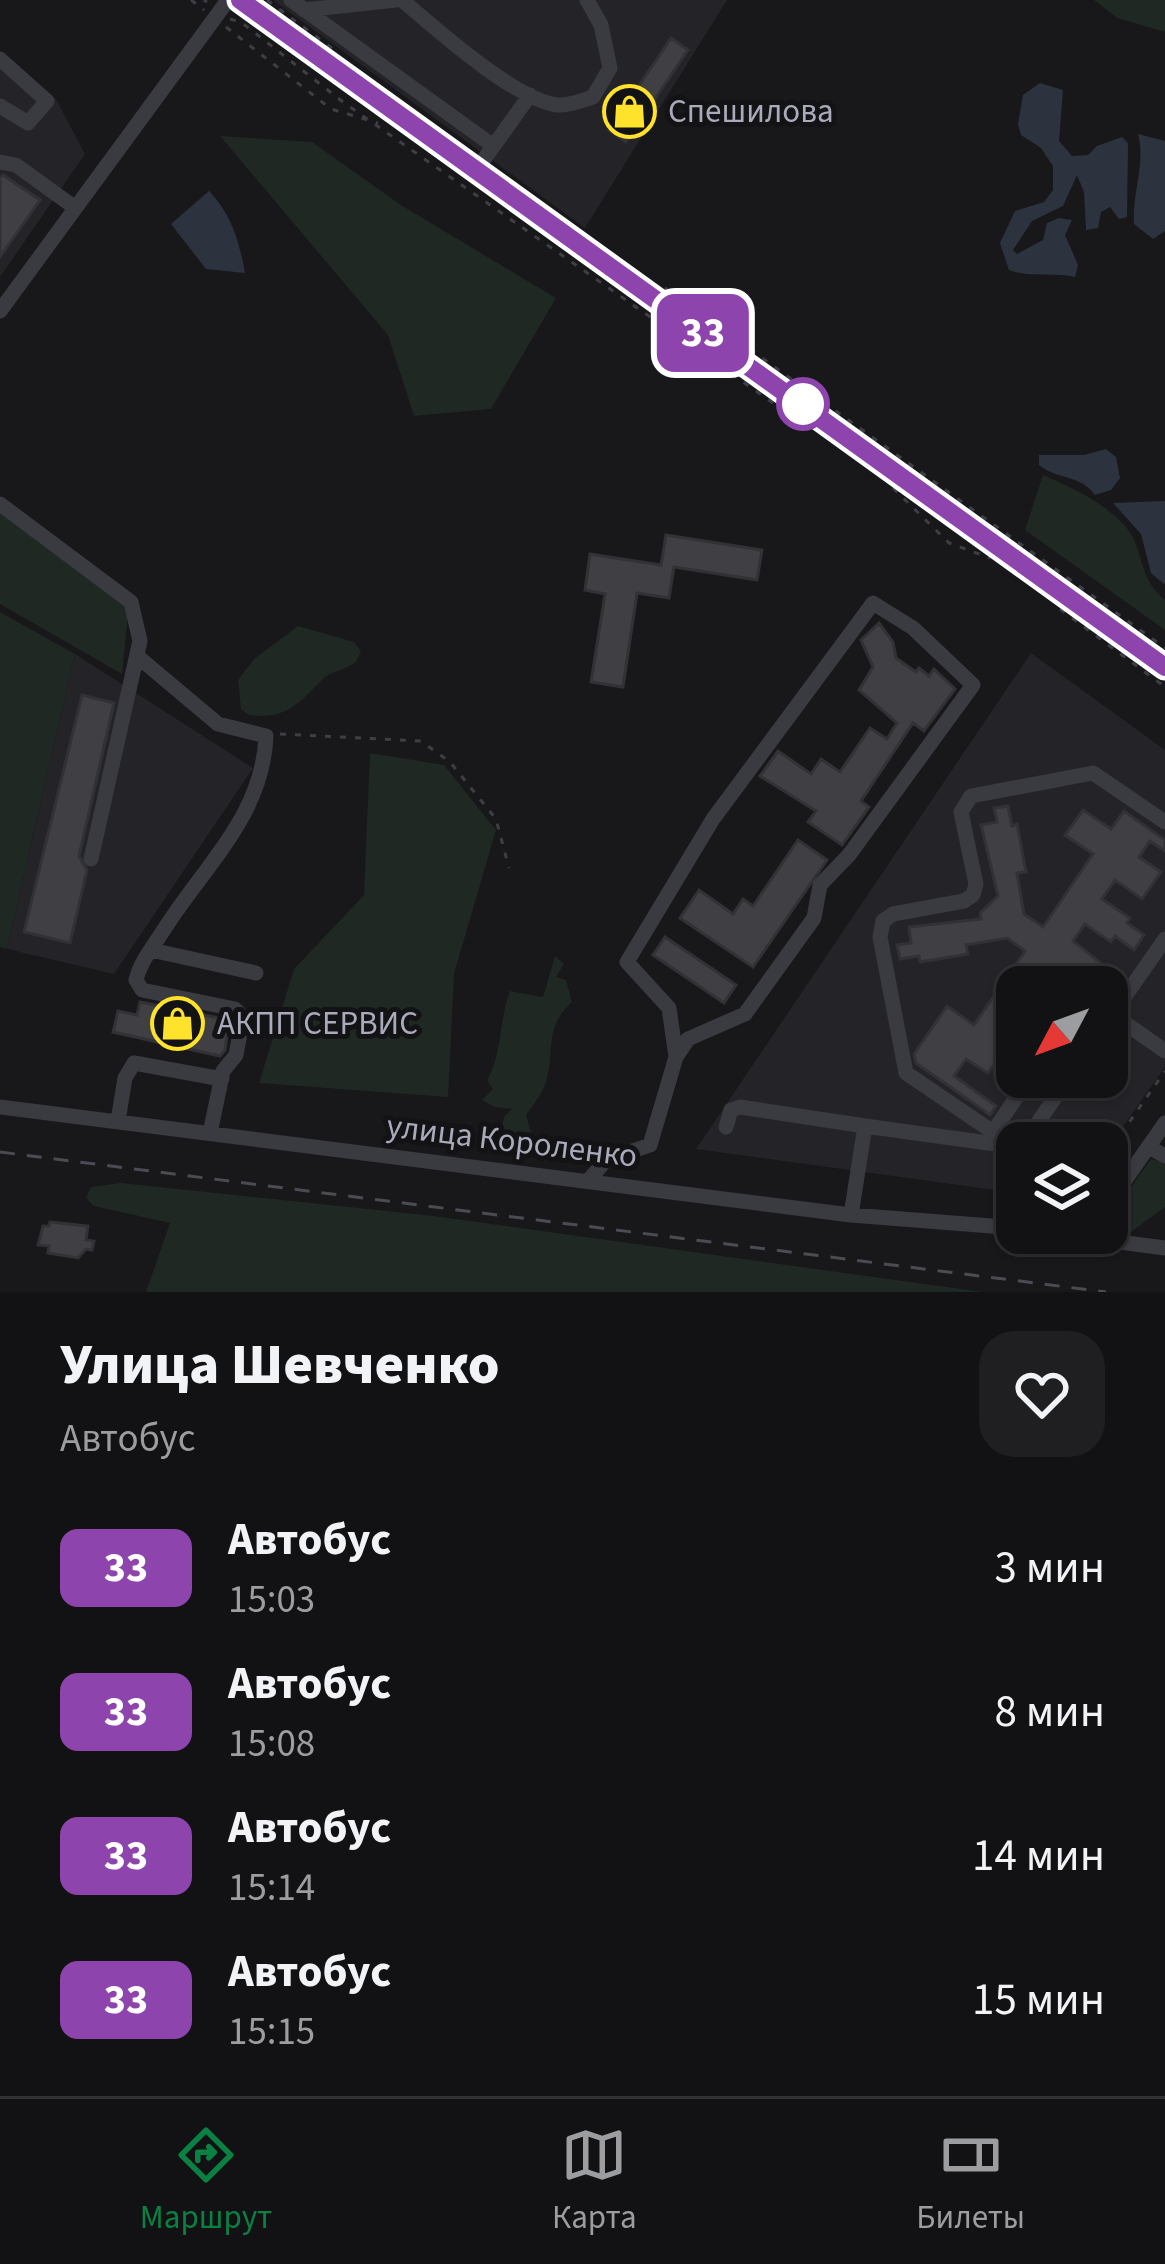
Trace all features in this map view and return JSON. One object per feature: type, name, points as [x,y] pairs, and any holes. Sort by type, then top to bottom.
[{"type":"street","points":[[0,311],[228,0]]},
{"type":"street","points":[[240,0],[1165,667]]},
{"type":"street","points":[[297,5],[399,0],[466,53],[530,95],[559,106],[593,97],[610,68],[601,25],[587,0]]},
{"type":"street","points":[[297,5],[492,145]]},
{"type":"street","points":[[0,59],[47,101],[28,123],[0,106]]},
{"type":"street","points":[[475,172],[530,95]]},
{"type":"street","points":[[0,162],[16,165],[74,207]]},
{"type":"street","points":[[0,504],[131,602],[140,628],[91,859]]},
{"type":"street","points":[[588,1181],[606,1160],[650,1144],[676,1057],[688,1039],[745,1014],[814,918],[820,885],[849,855],[973,685],[913,628],[873,603],[713,819],[627,962],[669,1008],[676,1057]]},
{"type":"street","points":[[137,656],[218,724],[266,736],[260,782],[247,812],[137,973],[142,990],[235,1010],[243,1017],[236,1055],[222,1079],[210,1133]]},
{"type":"street","points":[[993,1138],[906,1073],[880,937],[883,921],[893,914],[974,895],[962,812],[971,796],[1093,772],[1165,822]]},
{"type":"street","points":[[1128,992],[1165,939]]},
{"type":"street","points":[[151,950],[256,973]]},
{"type":"street","points":[[1128,1029],[1165,1052]]},
{"type":"street","points":[[118,1121],[126,1072],[134,1064],[222,1079]]},
{"type":"street","points":[[993,1138],[1017,1098]]},
{"type":"street","name":"улица Короленко","points":[[0,1107],[851,1215],[996,1226]]},
{"type":"street","points":[[726,1127],[731,1110],[740,1107],[996,1139]]},
{"type":"street","points":[[1128,1176],[1165,1123]]},
{"type":"street","points":[[851,1215],[866,1126]]},
{"type":"street","points":[[1148,1147],[1165,1156]]},
{"type":"street","points":[[1128,1242],[1165,1248]]},
{"type":"path","points":[[191,0],[200,7]]},
{"type":"path","points":[[230,19],[241,22],[343,102],[380,123],[813,431]]},
{"type":"path","points":[[227,28],[331,109],[380,123]]},
{"type":"path","points":[[659,284],[1165,648]]},
{"type":"path","points":[[892,485],[926,526],[949,543],[992,559]]},
{"type":"path","points":[[1050,602],[1165,687]]},
{"type":"path","points":[[266,736],[421,741],[450,762],[496,819],[509,868]]},
{"type":"path","points":[[1128,1124],[1165,1071]]},
{"type":"shaded area","points":[[275,0],[727,0],[585,228],[274,1]]},
{"type":"shaded area","points":[[1094,0],[1165,0],[1165,32],[1117,18]]},
{"type":"shaded area","points":[[0,51],[56,99],[85,154],[0,277]]},
{"type":"shaded area","points":[[220,136],[312,142],[401,205],[556,298],[491,409],[414,416],[388,335]]},
{"type":"shaded area","points":[[912,469],[1165,651],[1165,658],[909,473]]},
{"type":"shaded area","points":[[1043,475],[1095,501],[1129,531],[1148,580],[1165,600],[1165,630],[1025,530]]},
{"type":"shaded area","points":[[0,512],[123,601],[128,614],[122,674],[0,604]]},
{"type":"shaded area","points":[[0,612],[75,654],[7,949],[0,947]]},
{"type":"shaded area","points":[[298,626],[354,642],[361,651],[356,662],[325,677],[290,708],[272,715],[249,715],[241,709],[238,680],[254,659]]},
{"type":"shaded area","points":[[1031,653],[1165,750],[1165,1067],[1126,1122],[996,1122],[996,1190],[696,1149]]},
{"type":"shaded area","points":[[75,654],[253,768],[114,974],[7,949]]},
{"type":"shaded area","points":[[370,753],[444,765],[496,830],[454,974],[448,1097],[259,1083],[294,969],[364,895]]},
{"type":"shaded area","points":[[555,956],[564,964],[556,977],[566,980],[572,1002],[557,1021],[546,1082],[526,1115],[538,1156],[505,1153],[497,1146],[504,1117],[512,1109],[482,1100],[493,1089],[487,1080],[507,1001],[510,991],[543,997]]},
{"type":"shaded area","points":[[1151,1159],[1165,1163],[1165,1207],[1128,1234],[1128,1191]]},
{"type":"shaded area","points":[[121,1183],[434,1216],[982,1292],[146,1292],[170,1223],[94,1206],[86,1198],[91,1187]]},
{"type":"water","points":[[1040,83],[1063,90],[1059,141],[1072,156],[1088,155],[1097,146],[1122,137],[1128,143],[1127,217],[1119,219],[1110,207],[1101,212],[1098,228],[1086,230],[1084,192],[1077,175],[1063,206],[1032,221],[1013,250],[1017,254],[1043,240],[1047,223],[1072,220],[1065,235],[1078,265],[1075,277],[1009,270],[1000,243],[1015,211],[1044,202],[1053,190],[1053,166],[1041,148],[1021,135],[1018,124],[1023,95]]},
{"type":"water","points":[[1138,134],[1165,141],[1165,231],[1153,239],[1134,224]]},
{"type":"water","points":[[209,191],[233,229],[245,273],[206,269],[171,224]]},
{"type":"water","points":[[1106,449],[1116,457],[1120,478],[1111,490],[1095,495],[1039,465],[1039,455],[1084,455]]},
{"type":"water","points":[[1165,501],[1164,584],[1151,573],[1141,534],[1113,503]]},
{"type":"building","points":[[671,38],[688,50],[626,142],[609,130]]},
{"type":"building","points":[[3,175],[40,200],[0,257],[0,178]]},
{"type":"building","points":[[666,535],[762,550],[757,580],[674,567],[669,598],[637,593],[623,687],[591,682],[605,594],[585,590],[590,554],[661,565]]},
{"type":"building","points":[[879,623],[893,642],[896,658],[929,676],[934,669],[955,689],[924,731],[913,723],[861,801],[869,807],[842,845],[808,822],[816,811],[760,776],[778,751],[811,774],[821,759],[840,772],[870,728],[887,739],[897,723],[859,690],[873,667],[861,640]]},
{"type":"building","points":[[82,695],[114,703],[79,856],[87,870],[70,943],[24,932]]},
{"type":"building","points":[[1008,806],[1012,826],[1017,824],[1026,872],[1017,873],[1024,914],[1043,927],[1093,854],[1065,835],[1083,810],[1111,829],[1124,811],[1165,840],[1165,851],[1150,841],[1139,857],[1161,872],[1142,899],[1115,880],[1102,899],[1130,918],[1127,923],[1144,935],[1134,950],[1115,936],[1111,942],[1085,924],[1073,941],[1104,966],[1015,966],[1025,951],[1007,938],[966,945],[968,954],[920,962],[919,956],[900,959],[897,945],[911,943],[909,927],[981,919],[980,913],[998,896],[981,825],[997,822],[994,808]]},
{"type":"building","points":[[798,840],[827,860],[753,967],[680,918],[699,890],[733,914],[743,899],[753,906]]},
{"type":"building","points":[[665,937],[736,985],[724,1003],[653,955]]},
{"type":"building","points":[[996,993],[996,1065],[988,1073],[966,1059],[954,1076],[996,1106],[990,1115],[916,1063],[914,1054],[947,1006],[974,1025]]},
{"type":"building","points":[[140,1002],[229,1020],[225,1050],[220,1056],[113,1032],[118,1011],[137,1015]]},
{"type":"building","points":[[50,1222],[88,1226],[86,1240],[94,1241],[92,1250],[86,1249],[78,1258],[48,1253],[49,1246],[38,1245],[43,1226]]},
{"type":"railway","points":[[0,1152],[1106,1292]]},
{"type":"bus line","name":"33","points":[[240,0],[1165,667]]},
{"type":"place","name":"Спешилова","points":[[629,111]]},
{"type":"place","name":"АКПП СЕРВИС","points":[[178,1023]]}]
